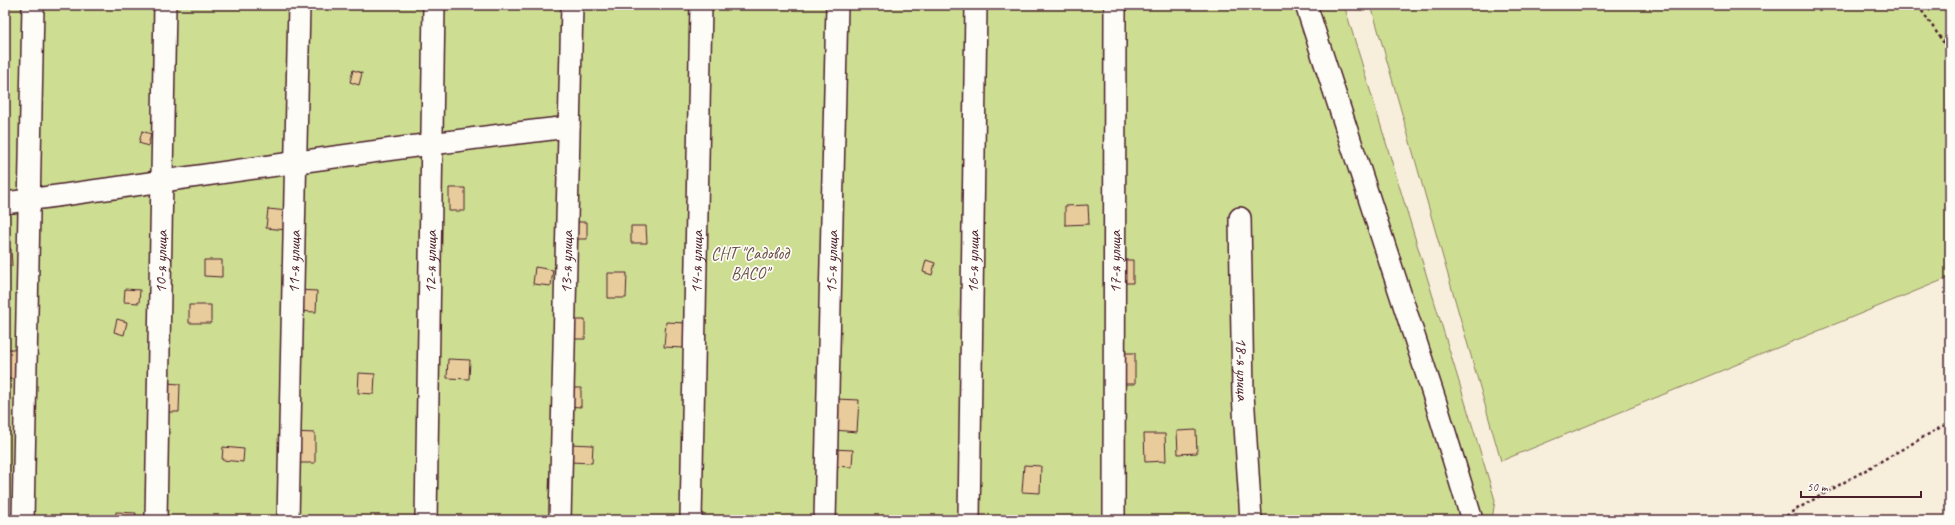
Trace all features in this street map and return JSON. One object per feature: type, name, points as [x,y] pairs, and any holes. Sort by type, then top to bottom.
[{"type":"street","points":[[23,520],[33,5]]},
{"type":"street","name":"10-я улица","points":[[156,520],[165,5]]},
{"type":"street","name":"11-я улица","points":[[288,520],[299,5]]},
{"type":"street","name":"12-я улица","points":[[426,520],[434,5]]},
{"type":"street","name":"13-я улица","points":[[560,520],[572,5]]},
{"type":"street","name":"14-я улица","points":[[691,520],[701,5]]},
{"type":"street","name":"15-я улица","points":[[826,520],[837,5]]},
{"type":"street","name":"16-я улица","points":[[969,520],[976,5]]},
{"type":"street","name":"17-я улица","points":[[1114,520],[1115,5]]},
{"type":"street","points":[[1306,5],[1435,400],[1472,520]]},
{"type":"street","points":[[5,203],[296,163],[432,142],[569,127]]},
{"type":"street","name":"18-я улица","points":[[1240,218],[1243,394],[1250,520]]},
{"type":"path","points":[[1920,5],[1922,11],[1950,52]]},
{"type":"path","points":[[1782,520],[1790,513],[1950,422]]},
{"type":"green space","name":"СНТ \"Садовод ВАСО\"","points":[[5,5],[1344,5],[1495,500],[1492,520],[5,520]]},
{"type":"green space","points":[[1371,5],[1950,5],[1950,277],[1501,461]]},
{"type":"building","points":[[353,70],[362,73],[359,85],[350,82]]},
{"type":"building","points":[[142,131],[151,134],[148,146],[139,143]]},
{"type":"building","points":[[449,188],[465,188],[465,211],[449,211]]},
{"type":"building","points":[[1088,205],[1089,224],[1065,225],[1065,206]]},
{"type":"building","points":[[268,209],[288,211],[286,230],[266,228]]},
{"type":"building","points":[[571,222],[587,222],[587,239],[570,239]]},
{"type":"building","points":[[631,226],[646,226],[647,243],[631,243]]},
{"type":"building","points":[[5,249],[11,249],[12,266],[5,266]]},
{"type":"building","points":[[204,260],[222,260],[222,277],[204,276]]},
{"type":"building","points":[[926,260],[935,263],[932,275],[923,272]]},
{"type":"building","points":[[1117,260],[1133,260],[1133,283],[1117,283]]},
{"type":"building","points":[[535,267],[553,270],[551,286],[533,284]]},
{"type":"building","points":[[608,273],[627,273],[626,298],[608,298]]},
{"type":"building","points":[[125,289],[140,290],[139,303],[124,302]]},
{"type":"building","points":[[297,290],[317,291],[316,312],[296,311]]},
{"type":"building","points":[[189,305],[211,305],[211,323],[189,323]]},
{"type":"building","points":[[117,319],[127,322],[124,335],[114,332]]},
{"type":"building","points":[[568,320],[585,320],[585,339],[567,339]]},
{"type":"building","points":[[666,322],[686,323],[684,348],[664,347]]},
{"type":"building","points":[[5,349],[17,349],[17,379],[5,379]]},
{"type":"building","points":[[1116,353],[1135,353],[1135,384],[1116,384]]},
{"type":"building","points":[[448,359],[470,360],[469,379],[447,378]]},
{"type":"building","points":[[359,373],[375,374],[374,394],[358,393]]},
{"type":"building","points":[[166,383],[180,384],[179,412],[165,412]]},
{"type":"building","points":[[566,388],[581,388],[581,407],[566,406]]},
{"type":"building","points":[[836,399],[859,400],[857,432],[834,430]]},
{"type":"building","points":[[1196,430],[1197,453],[1178,454],[1177,431]]},
{"type":"building","points":[[293,432],[315,433],[315,463],[293,463]]},
{"type":"building","points":[[1144,434],[1165,434],[1166,461],[1145,462]]},
{"type":"building","points":[[570,444],[593,445],[592,463],[570,462]]},
{"type":"building","points":[[223,447],[244,449],[243,462],[222,460]]},
{"type":"building","points":[[832,449],[853,450],[852,467],[831,466]]},
{"type":"building","points":[[1024,465],[1041,466],[1040,493],[1022,492]]},
{"type":"building","points":[[116,512],[136,513],[135,520],[115,520]]}]
